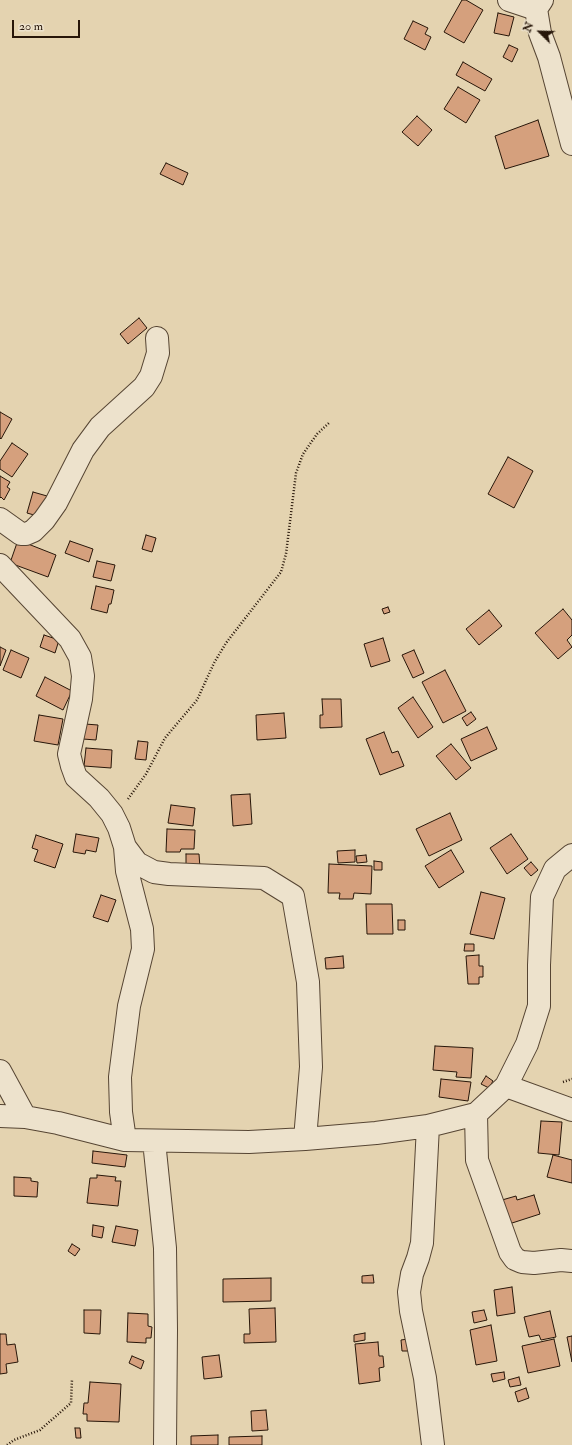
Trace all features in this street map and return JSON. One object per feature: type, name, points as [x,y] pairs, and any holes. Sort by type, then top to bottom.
[{"type":"street","points":[[510,0],[539,5],[540,34],[549,57],[572,144]]},
{"type":"street","points":[[0,519],[21,534],[26,534],[33,531],[44,520],[56,503],[83,450],[100,427],[144,387],[151,376],[158,353],[157,338]]},
{"type":"street","points":[[0,565],[70,639],[80,657],[83,676],[81,698],[70,754],[72,766],[76,777],[99,798],[112,814],[119,828],[125,847],[127,871],[142,929],[143,949],[129,1006],[120,1077],[120,1112],[125,1140]]},
{"type":"street","points":[[125,847],[137,863],[154,872],[176,875],[264,878],[293,896],[308,982],[311,1067],[305,1139]]},
{"type":"street","points":[[0,1116],[25,1117],[58,1123],[125,1140],[249,1142],[376,1133],[428,1126],[476,1114],[506,1086],[527,1044],[539,1006],[542,897],[555,870],[572,855]]},
{"type":"street","points":[[0,1071],[25,1117]]},
{"type":"street","points":[[506,1086],[572,1110]]},
{"type":"street","points":[[476,1114],[477,1160],[510,1252],[515,1259],[522,1262],[534,1263],[561,1260],[572,1261]]},
{"type":"street","points":[[428,1126],[422,1243],[412,1274],[409,1292],[411,1311],[425,1378],[433,1445]]},
{"type":"street","points":[[154,1141],[165,1248],[165,1445]]},
{"type":"path","points":[[112,814],[128,800],[146,774],[165,738],[197,700],[214,663],[226,643],[281,572],[286,554],[296,473],[303,454],[317,434],[329,423]]},
{"type":"path","points":[[7,1445],[14,1440],[40,1430],[70,1403],[72,1379]]},
{"type":"building","points":[[462,0],[466,0],[483,10],[464,43],[444,32]]},
{"type":"building","points":[[498,13],[514,17],[509,36],[494,33]]},
{"type":"building","points":[[413,21],[428,28],[425,34],[431,37],[425,50],[404,39]]},
{"type":"building","points":[[509,45],[518,49],[512,62],[503,57]]},
{"type":"building","points":[[463,62],[492,79],[485,91],[456,75]]},
{"type":"building","points":[[458,87],[480,100],[466,123],[444,109]]},
{"type":"building","points":[[417,116],[432,130],[418,146],[402,132]]},
{"type":"building","points":[[538,120],[549,156],[505,169],[495,136]]},
{"type":"building","points":[[166,163],[188,173],[183,185],[160,174]]},
{"type":"building","points":[[139,318],[147,328],[128,344],[120,334]]},
{"type":"building","points":[[0,412],[12,419],[1,439],[0,438]]},
{"type":"building","points":[[12,443],[28,454],[12,477],[0,469],[0,461]]},
{"type":"building","points":[[508,457],[533,471],[514,508],[488,494]]},
{"type":"building","points":[[0,476],[10,482],[7,487],[10,489],[4,500],[1,497],[0,498]]},
{"type":"building","points":[[33,492],[47,496],[41,517],[27,513]]},
{"type":"building","points":[[146,535],[156,538],[152,552],[142,549]]},
{"type":"building","points":[[18,540],[56,555],[48,577],[10,563]]},
{"type":"building","points":[[70,541],[93,549],[89,562],[65,553]]},
{"type":"building","points":[[97,561],[115,565],[111,581],[93,577]]},
{"type":"building","points":[[96,586],[114,590],[111,604],[109,604],[107,613],[91,609]]},
{"type":"building","points":[[388,607],[390,612],[384,614],[382,609]]},
{"type":"building","points":[[563,609],[572,620],[572,635],[567,640],[572,647],[558,659],[535,633]]},
{"type":"building","points":[[489,610],[502,626],[479,645],[466,629]]},
{"type":"building","points":[[44,635],[59,640],[55,653],[40,647]]},
{"type":"building","points":[[383,638],[390,661],[371,667],[364,644]]},
{"type":"building","points":[[0,647],[6,650],[0,666]]},
{"type":"building","points":[[11,650],[29,658],[21,678],[3,670]]},
{"type":"building","points":[[414,650],[424,673],[413,678],[402,655]]},
{"type":"building","points":[[445,670],[466,711],[443,723],[422,682]]},
{"type":"building","points":[[45,677],[72,691],[63,710],[36,696]]},
{"type":"building","points":[[413,697],[433,727],[418,738],[398,708]]},
{"type":"building","points":[[322,699],[341,699],[342,727],[320,728],[320,715],[323,715]]},
{"type":"building","points":[[471,712],[476,719],[467,726],[462,718]]},
{"type":"building","points":[[284,713],[286,738],[257,740],[256,715]]},
{"type":"building","points":[[39,715],[63,719],[58,745],[34,741]]},
{"type":"building","points":[[85,724],[98,725],[96,740],[83,739]]},
{"type":"building","points":[[487,727],[497,749],[471,761],[461,739]]},
{"type":"building","points":[[384,732],[392,753],[398,751],[404,766],[380,775],[366,739]]},
{"type":"building","points":[[138,741],[148,742],[146,760],[135,759]]},
{"type":"building","points":[[451,744],[471,768],[456,780],[436,756]]},
{"type":"building","points":[[86,748],[112,750],[111,768],[84,766]]},
{"type":"building","points":[[250,794],[252,824],[233,826],[231,795]]},
{"type":"building","points":[[171,805],[195,808],[193,826],[168,823]]},
{"type":"building","points":[[450,813],[462,840],[429,856],[416,829]]},
{"type":"building","points":[[167,829],[195,830],[194,849],[181,849],[180,852],[166,852]]},
{"type":"building","points":[[76,834],[99,838],[96,852],[86,850],[85,854],[73,852]]},
{"type":"building","points":[[511,834],[528,859],[507,874],[490,848]]},
{"type":"building","points":[[36,835],[63,844],[55,868],[34,861],[38,850],[32,848]]},
{"type":"building","points":[[355,850],[355,862],[338,863],[337,851]]},
{"type":"building","points":[[451,850],[464,872],[439,888],[425,866]]},
{"type":"building","points":[[186,854],[199,854],[200,868],[186,869]]},
{"type":"building","points":[[366,855],[367,862],[357,863],[356,856]]},
{"type":"building","points":[[374,861],[382,862],[382,870],[374,870]]},
{"type":"building","points":[[531,862],[538,870],[531,876],[524,868]]},
{"type":"building","points":[[329,864],[372,866],[371,894],[354,893],[353,899],[339,899],[340,893],[328,893]]},
{"type":"building","points":[[481,892],[505,898],[494,939],[470,934]]},
{"type":"building","points":[[101,895],[116,900],[108,922],[93,917]]},
{"type":"building","points":[[366,904],[392,904],[393,934],[367,934]]},
{"type":"building","points":[[398,920],[405,920],[405,930],[398,930]]},
{"type":"building","points":[[465,944],[474,944],[474,951],[464,951]]},
{"type":"building","points":[[479,955],[479,966],[483,966],[483,977],[479,977],[479,984],[468,984],[466,956]]},
{"type":"building","points":[[343,956],[344,968],[326,969],[325,958]]},
{"type":"building","points":[[435,1046],[473,1048],[471,1078],[456,1077],[457,1072],[433,1070]]},
{"type":"building","points":[[486,1076],[493,1081],[489,1088],[481,1084]]},
{"type":"building","points":[[441,1079],[471,1082],[468,1101],[439,1097]]},
{"type":"building","points":[[541,1121],[562,1122],[559,1155],[538,1153]]},
{"type":"building","points":[[93,1151],[127,1155],[125,1167],[92,1163]]},
{"type":"building","points":[[553,1155],[572,1160],[572,1183],[547,1177]]},
{"type":"building","points":[[97,1175],[116,1177],[115,1181],[121,1181],[118,1206],[87,1203],[90,1178],[97,1178]]},
{"type":"building","points":[[14,1177],[31,1178],[31,1181],[38,1182],[37,1197],[14,1196]]},
{"type":"building","points":[[534,1195],[540,1214],[509,1224],[502,1200],[516,1196],[517,1200]]},
{"type":"building","points":[[93,1225],[104,1227],[102,1238],[92,1236]]},
{"type":"building","points":[[116,1226],[138,1230],[135,1246],[112,1242]]},
{"type":"building","points":[[72,1244],[80,1249],[75,1256],[68,1251]]},
{"type":"building","points":[[373,1275],[374,1283],[362,1283],[362,1276]]},
{"type":"building","points":[[271,1278],[271,1301],[223,1302],[223,1279]]},
{"type":"building","points":[[512,1287],[515,1313],[497,1316],[494,1290]]},
{"type":"building","points":[[275,1308],[276,1342],[244,1343],[244,1334],[250,1334],[249,1309]]},
{"type":"building","points":[[84,1310],[101,1310],[100,1334],[84,1333]]},
{"type":"building","points":[[484,1310],[487,1320],[474,1323],[472,1312]]},
{"type":"building","points":[[550,1311],[556,1337],[541,1340],[539,1335],[529,1337],[524,1317]]},
{"type":"building","points":[[128,1313],[148,1314],[148,1326],[152,1327],[151,1338],[146,1338],[146,1343],[127,1342]]},
{"type":"building","points":[[491,1325],[497,1361],[476,1365],[470,1330]]},
{"type":"building","points":[[365,1333],[365,1340],[354,1342],[354,1335]]},
{"type":"building","points":[[0,1334],[6,1334],[7,1345],[15,1344],[18,1362],[6,1364],[7,1373],[0,1374]]},
{"type":"building","points":[[572,1336],[572,1362],[567,1337]]},
{"type":"building","points":[[408,1339],[409,1351],[402,1351],[401,1340]]},
{"type":"building","points":[[554,1339],[560,1366],[528,1373],[522,1346]]},
{"type":"building","points":[[378,1342],[379,1356],[383,1356],[384,1367],[379,1368],[380,1381],[359,1384],[355,1344]]},
{"type":"building","points":[[219,1355],[222,1377],[204,1379],[202,1357]]},
{"type":"building","points":[[132,1356],[144,1361],[141,1369],[129,1363]]},
{"type":"building","points":[[504,1372],[505,1379],[493,1382],[491,1374]]},
{"type":"building","points":[[519,1377],[521,1385],[510,1387],[508,1380]]},
{"type":"building","points":[[90,1382],[121,1384],[119,1422],[87,1421],[87,1414],[83,1414],[84,1403],[88,1403]]},
{"type":"building","points":[[526,1388],[529,1398],[518,1402],[515,1392]]},
{"type":"building","points":[[266,1410],[268,1430],[252,1431],[251,1411]]},
{"type":"building","points":[[75,1428],[80,1428],[81,1438],[76,1438]]},
{"type":"building","points":[[218,1435],[218,1445],[191,1445],[191,1436]]},
{"type":"building","points":[[262,1436],[262,1445],[229,1445],[229,1437]]}]
